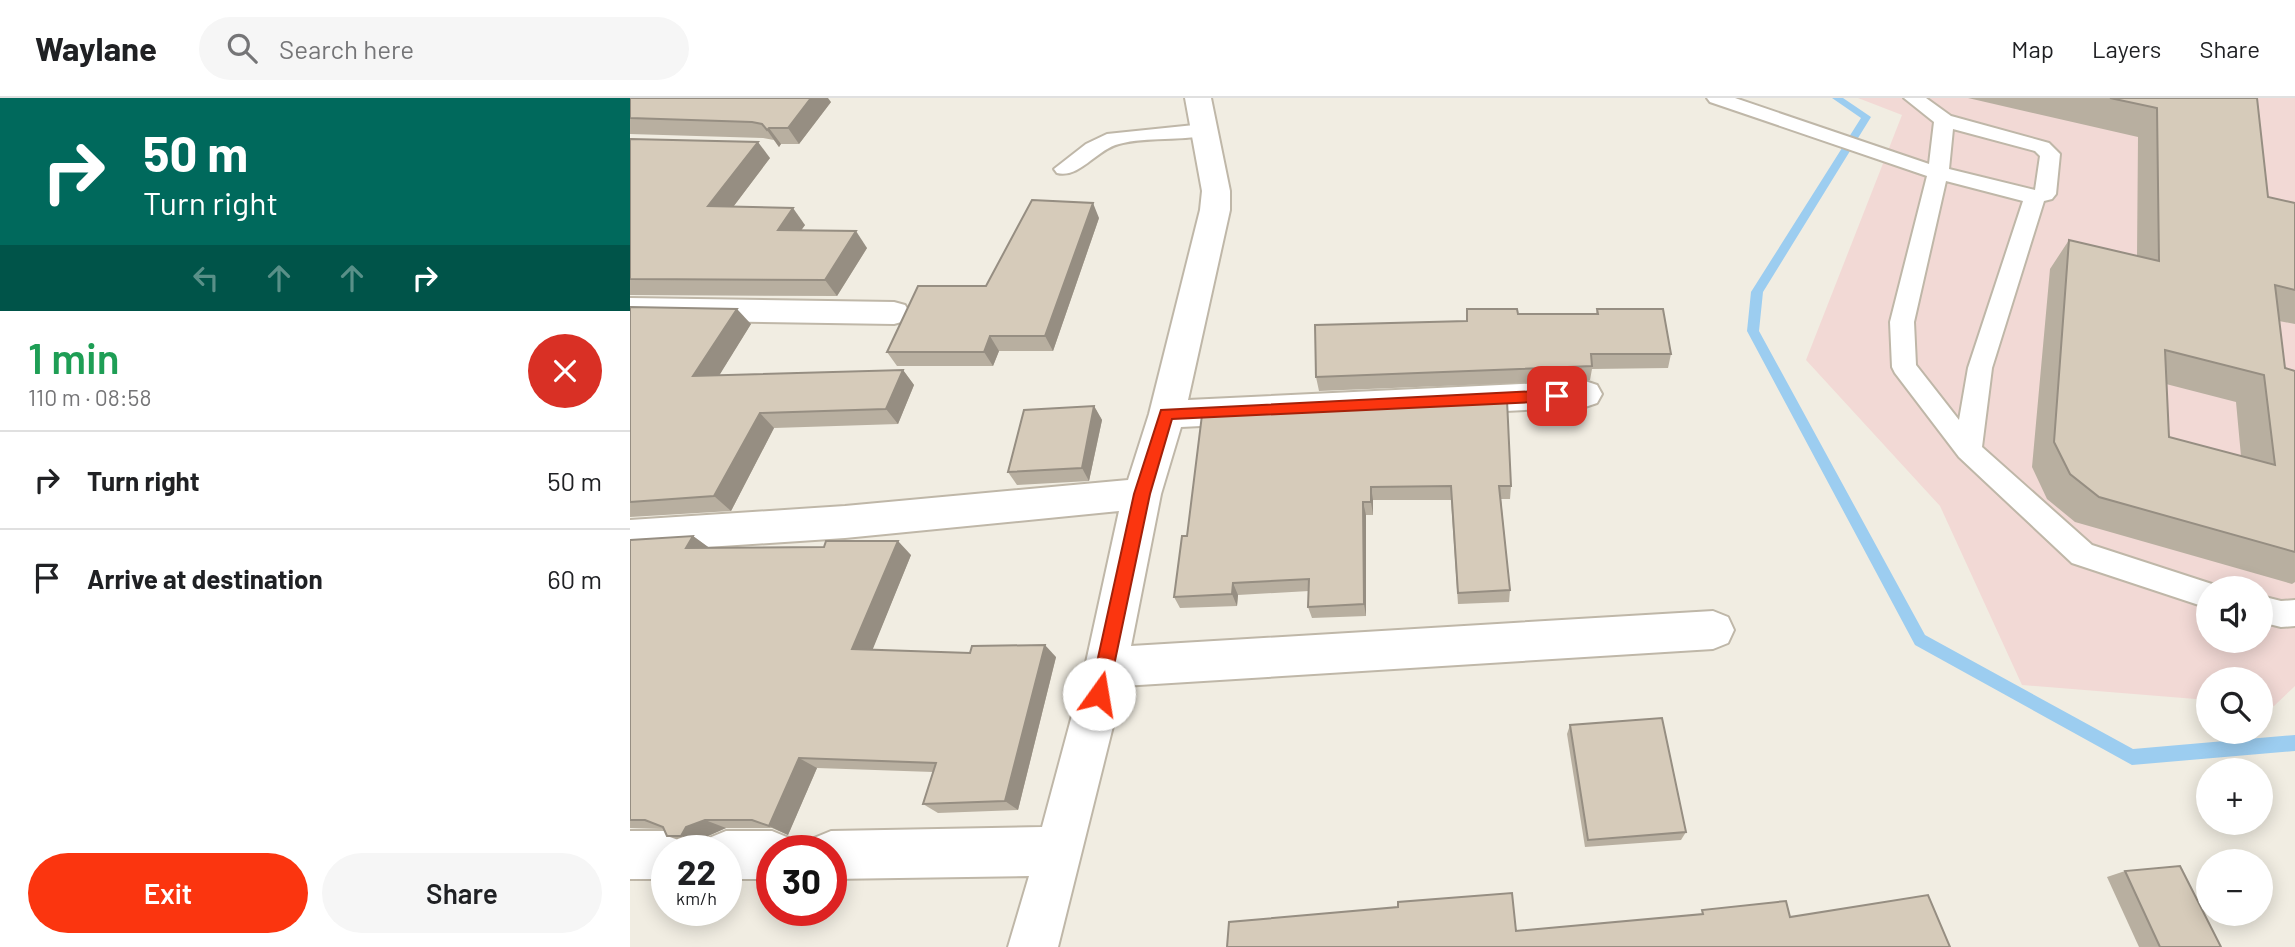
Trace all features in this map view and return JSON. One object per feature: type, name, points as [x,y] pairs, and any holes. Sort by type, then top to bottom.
[{"type":"street","points":[[1033,947],[1106,667],[1142,494],[1167,414],[1215,210],[1216,191],[1201,114]]},
{"type":"street","points":[[630,309],[894,313]]},
{"type":"street","points":[[1167,414],[1584,394]]},
{"type":"street","points":[[630,536],[845,522],[1064,499],[1142,494]]},
{"type":"street","points":[[1106,667],[1713,630]]},
{"type":"street","points":[[847,855],[1060,851]]},
{"type":"street","points":[[630,855],[651,855]]},
{"type":"lane","points":[[1717,98],[1899,162],[2035,197],[2045,194],[2050,154],[2042,147],[1944,120],[1913,98]]},
{"type":"lane","points":[[1064,169],[1093,148],[1114,138],[1201,114]]},
{"type":"lane","points":[[1944,120],[1938,173],[1902,322],[1904,367],[1968,450],[2082,554],[2196,591]]},
{"type":"lane","points":[[1968,450],[1980,368],[2035,197]]},
{"type":"lane","points":[[2273,612],[2295,613]]},
{"type":"shaded area","points":[[1858,98],[2295,98],[2295,686],[2274,706],[2273,667],[2196,667],[2196,699],[2022,685],[1940,506],[1806,360],[1902,115]]},
{"type":"building","points":[[630,98],[811,98],[788,128],[767,130],[762,124],[752,122],[630,118]]},
{"type":"building","points":[[2110,98],[2257,98],[2268,197],[2295,203],[2295,290],[2275,285],[2285,368],[2295,371],[2295,552],[2099,497],[2070,474],[2054,442],[2069,240],[2159,261],[2157,108]],"holes":[[[2165,350],[2264,375],[2275,465],[2169,437]]]},
{"type":"building","points":[[630,139],[758,142],[708,206],[793,208],[778,230],[856,231],[825,280],[630,279]]},
{"type":"building","points":[[1032,200],[1093,203],[1045,336],[990,336],[984,352],[887,352],[918,286],[986,286]]},
{"type":"building","points":[[630,307],[737,309],[693,376],[903,370],[886,409],[760,413],[714,496],[630,502]]},
{"type":"building","points":[[1467,309],[1517,309],[1518,314],[1598,314],[1597,309],[1663,309],[1671,354],[1591,354],[1592,366],[1316,377],[1315,325],[1467,321]]},
{"type":"building","points":[[1507,400],[1511,486],[1499,486],[1510,590],[1458,593],[1451,486],[1371,487],[1371,502],[1363,502],[1364,604],[1308,607],[1309,579],[1233,583],[1232,594],[1174,597],[1182,536],[1187,536],[1202,415]]},
{"type":"building","points":[[1094,406],[1082,468],[1008,472],[1024,410]]},
{"type":"building","points":[[693,536],[686,548],[824,547],[826,541],[898,541],[852,649],[970,653],[972,646],[1045,645],[1005,801],[923,804],[936,763],[799,758],[769,826],[752,820],[705,820],[686,827],[682,835],[667,835],[663,827],[645,820],[630,820],[630,540]]},
{"type":"building","points":[[1662,718],[1686,832],[1588,840],[1570,725]]},
{"type":"building","points":[[2180,866],[2196,898],[2196,926],[2210,926],[2221,947],[2160,947],[2125,871]]},
{"type":"building","points":[[1512,893],[1516,931],[1703,914],[1702,910],[1786,901],[1790,917],[1928,895],[1950,947],[1227,947],[1229,922],[1398,907],[1398,902]]},
{"type":"waterway","points":[[1837,98],[1866,117],[1757,292],[1753,331],[1920,640],[2132,757],[2295,743]]},
{"type":"route","points":[[1099,694],[1142,494],[1167,414],[1557,396]]}]
